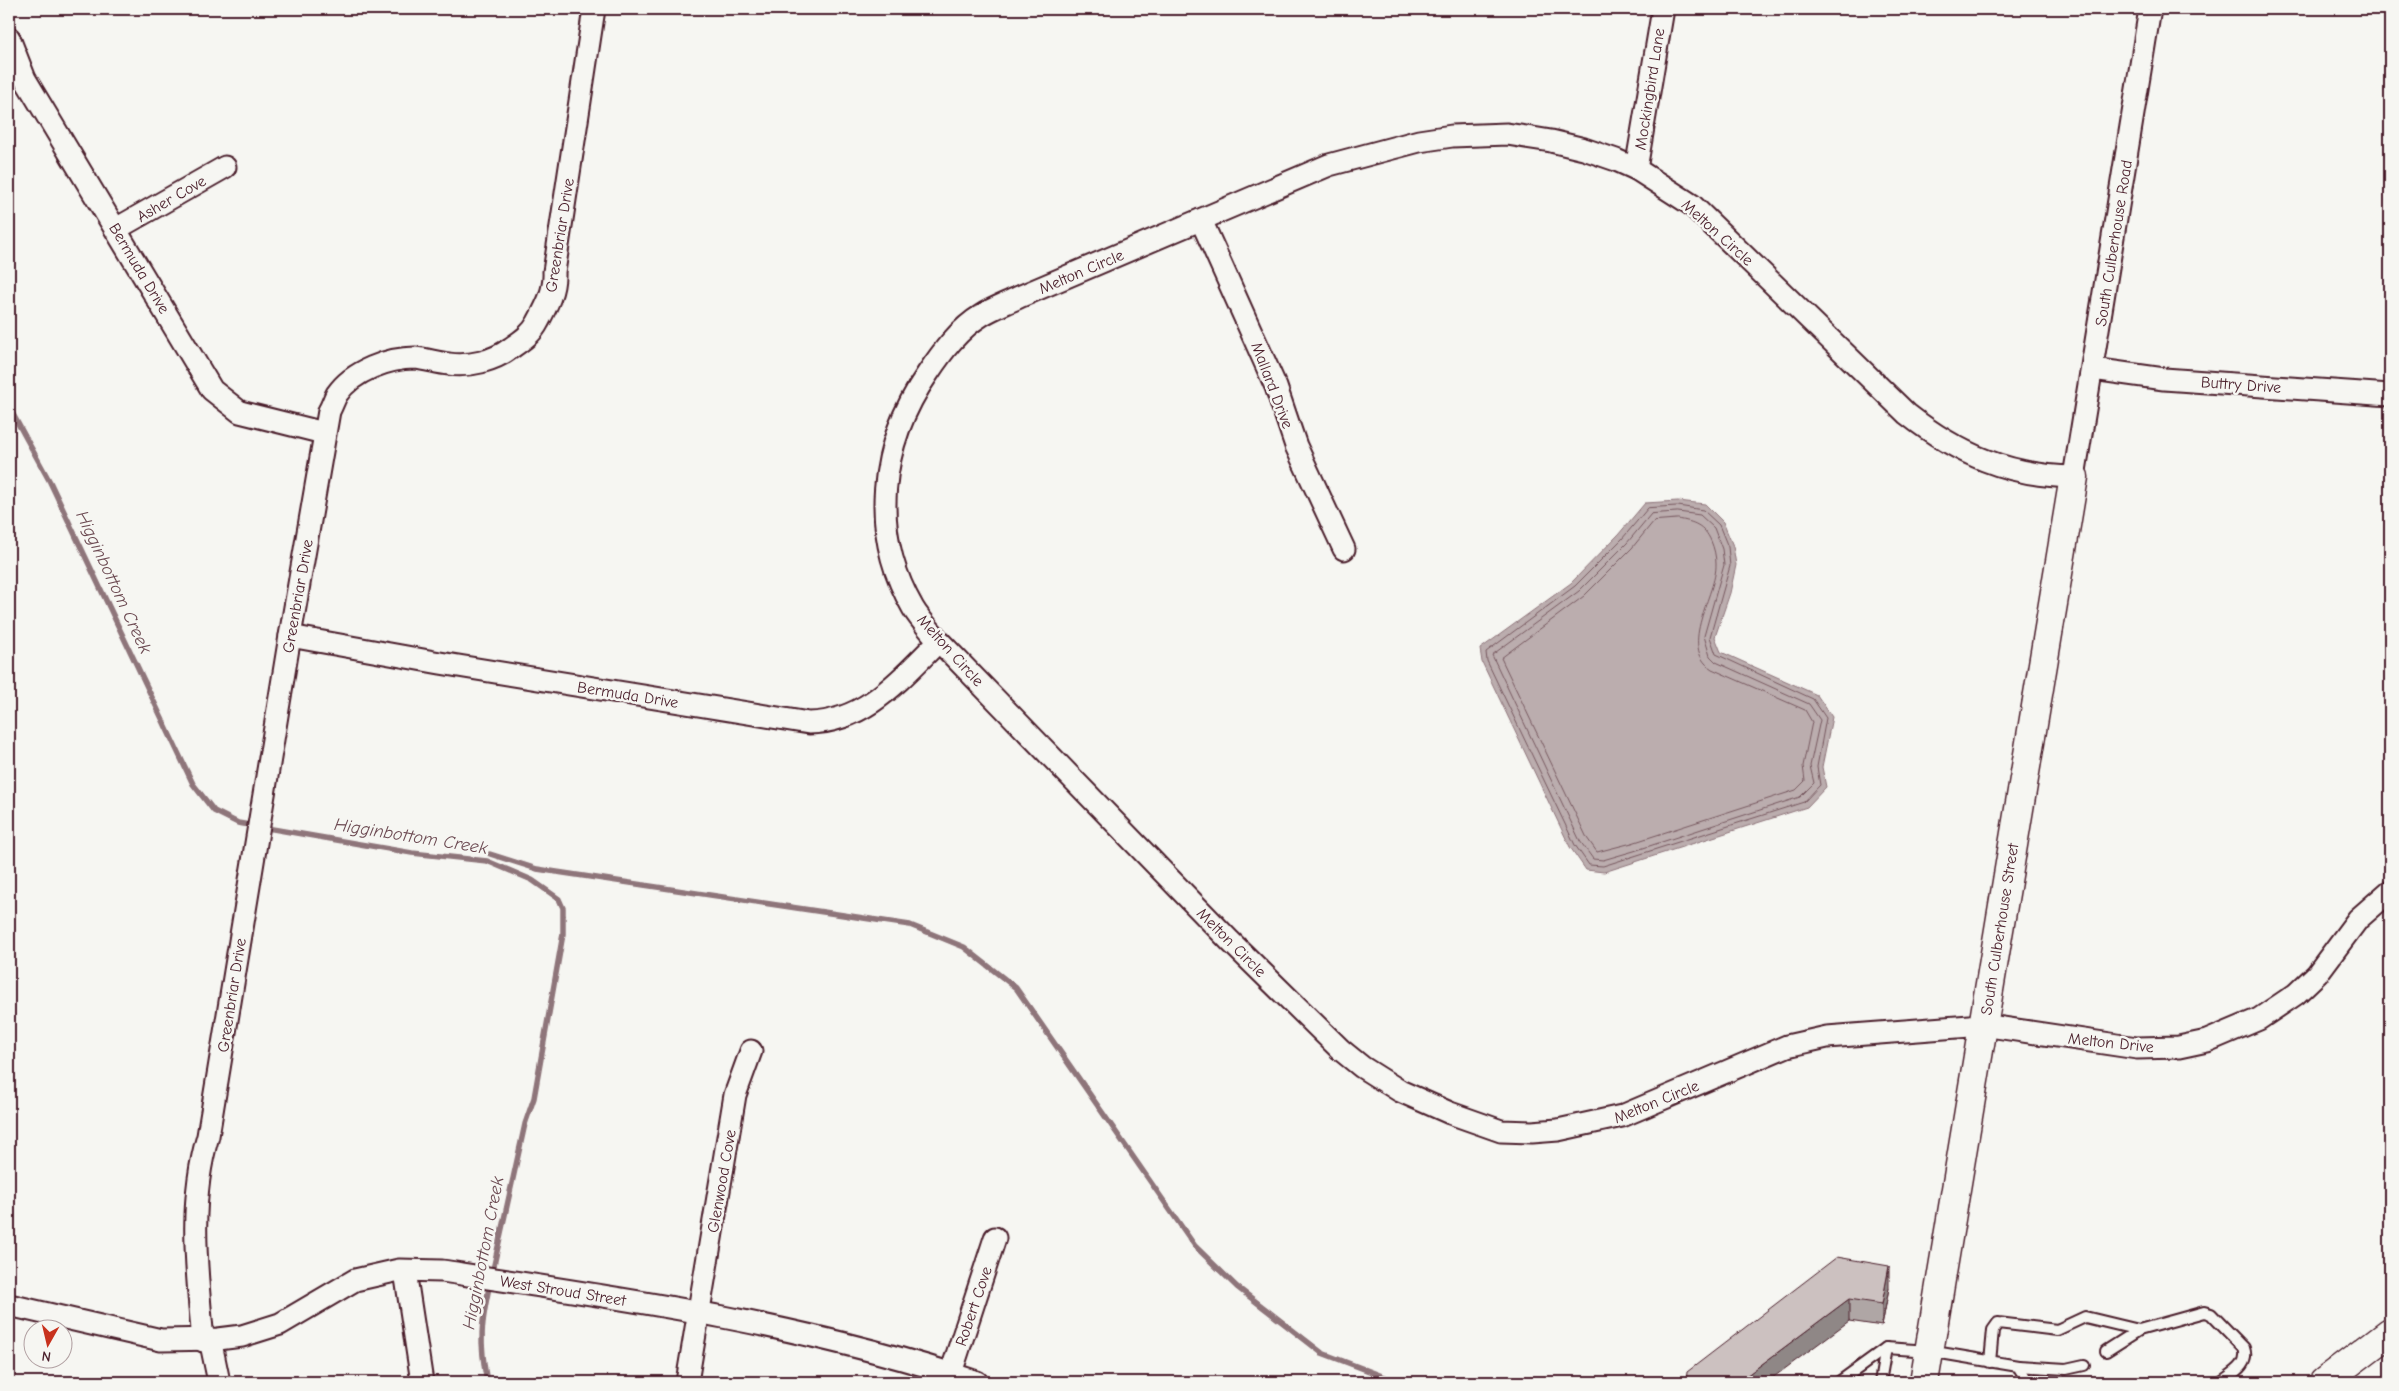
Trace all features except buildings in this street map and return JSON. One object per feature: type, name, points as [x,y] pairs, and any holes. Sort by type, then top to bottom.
[{"type":"street","name":"Greenbriar Drive","points":[[219,1382],[206,1340],[195,1250],[196,1192],[208,1136],[290,636],[329,412],[338,393],[356,376],[370,369],[396,359],[416,358],[448,364],[476,363],[501,355],[518,345],[544,315],[554,282],[594,9]]},
{"type":"street","name":"Mockingbird Lane","points":[[1636,169],[1663,9]]},
{"type":"street","name":"South Culberhouse Road","points":[[2074,477],[2150,9]]},
{"type":"street","name":"Bermuda Drive","points":[[9,38],[25,79],[212,390],[222,400],[246,414],[324,433]]},
{"type":"street","name":"Melton Circle","points":[[1983,1025],[1827,1037],[1787,1046],[1634,1112],[1609,1120],[1558,1130],[1532,1132],[1501,1131],[1488,1128],[1400,1090],[1362,1067],[1341,1050],[1230,941],[939,641],[914,610],[899,579],[890,553],[884,513],[884,485],[891,450],[902,418],[918,388],[942,352],[981,316],[1019,297],[1329,165],[1419,141],[1452,136],[1507,134],[1551,141],[1584,149],[1636,169],[1692,205],[1907,414],[1928,431],[1965,453],[2006,468],[2074,477]]},
{"type":"street","name":"Asher Cove","points":[[116,229],[225,167]]},
{"type":"street","name":"Mallard Drive","points":[[1202,220],[1276,387],[1296,446],[1344,549]]},
{"type":"street","name":"Buttry Drive","points":[[2093,369],[2164,379],[2390,394]]},
{"type":"street","name":"South Culberhouse Street","points":[[1924,1382],[2074,477]]},
{"type":"street","name":"Bermuda Drive","points":[[290,636],[440,663],[809,723],[831,722],[852,715],[871,704],[939,641]]},
{"type":"street","name":"Melton Drive","points":[[1983,1025],[2137,1048],[2179,1046],[2207,1041],[2259,1019],[2296,994],[2317,974],[2358,919],[2390,891]]},
{"type":"street","name":"Glenwood Cove","points":[[687,1382],[736,1095],[751,1051]]},
{"type":"street","name":"Robert Cove","points":[[950,1373],[995,1238]]},
{"type":"street","name":"West Stroud Street","points":[[9,1305],[161,1340],[206,1340],[242,1336],[280,1324],[355,1280],[371,1275],[405,1271],[442,1271],[699,1312],[802,1333],[902,1358],[977,1382]]},
{"type":"street","points":[[405,1271],[422,1382]]},
{"type":"street","points":[[2324,1382],[2390,1332]]},
{"type":"lane","points":[[2106,1351],[2139,1330],[2204,1312],[2211,1314],[2244,1348],[2247,1356],[2246,1362],[2236,1378],[2221,1382]]},
{"type":"lane","points":[[1990,1362],[1993,1330],[1998,1323],[2057,1330],[2085,1317],[2139,1330]]},
{"type":"lane","points":[[1880,1382],[1886,1348]]},
{"type":"lane","points":[[1839,1382],[1886,1348],[1929,1351],[2018,1366],[2066,1369],[2084,1365]]},
{"type":"lane","points":[[2018,1366],[2028,1382]]},
{"type":"water","points":[[1678,501],[1705,504],[1723,522],[1733,546],[1736,565],[1730,593],[1715,637],[1721,652],[1817,695],[1832,717],[1822,767],[1826,787],[1807,807],[1604,872],[1586,870],[1570,847],[1482,662],[1480,649],[1571,583],[1618,535],[1645,503]]},
{"type":"waterway","name":"Higginbottom Creek","points":[[9,407],[50,482],[193,784],[214,811],[238,823],[412,853],[487,861],[532,880],[559,899],[563,908],[563,934],[534,1098],[525,1124],[492,1274]]},
{"type":"waterway","points":[[490,854],[537,869],[910,925],[964,947],[1016,988],[1195,1246],[1237,1287],[1322,1353],[1398,1382]]},
{"type":"waterway","name":"Higginbottom Creek","points":[[487,1382],[482,1332],[490,1283]]}]
